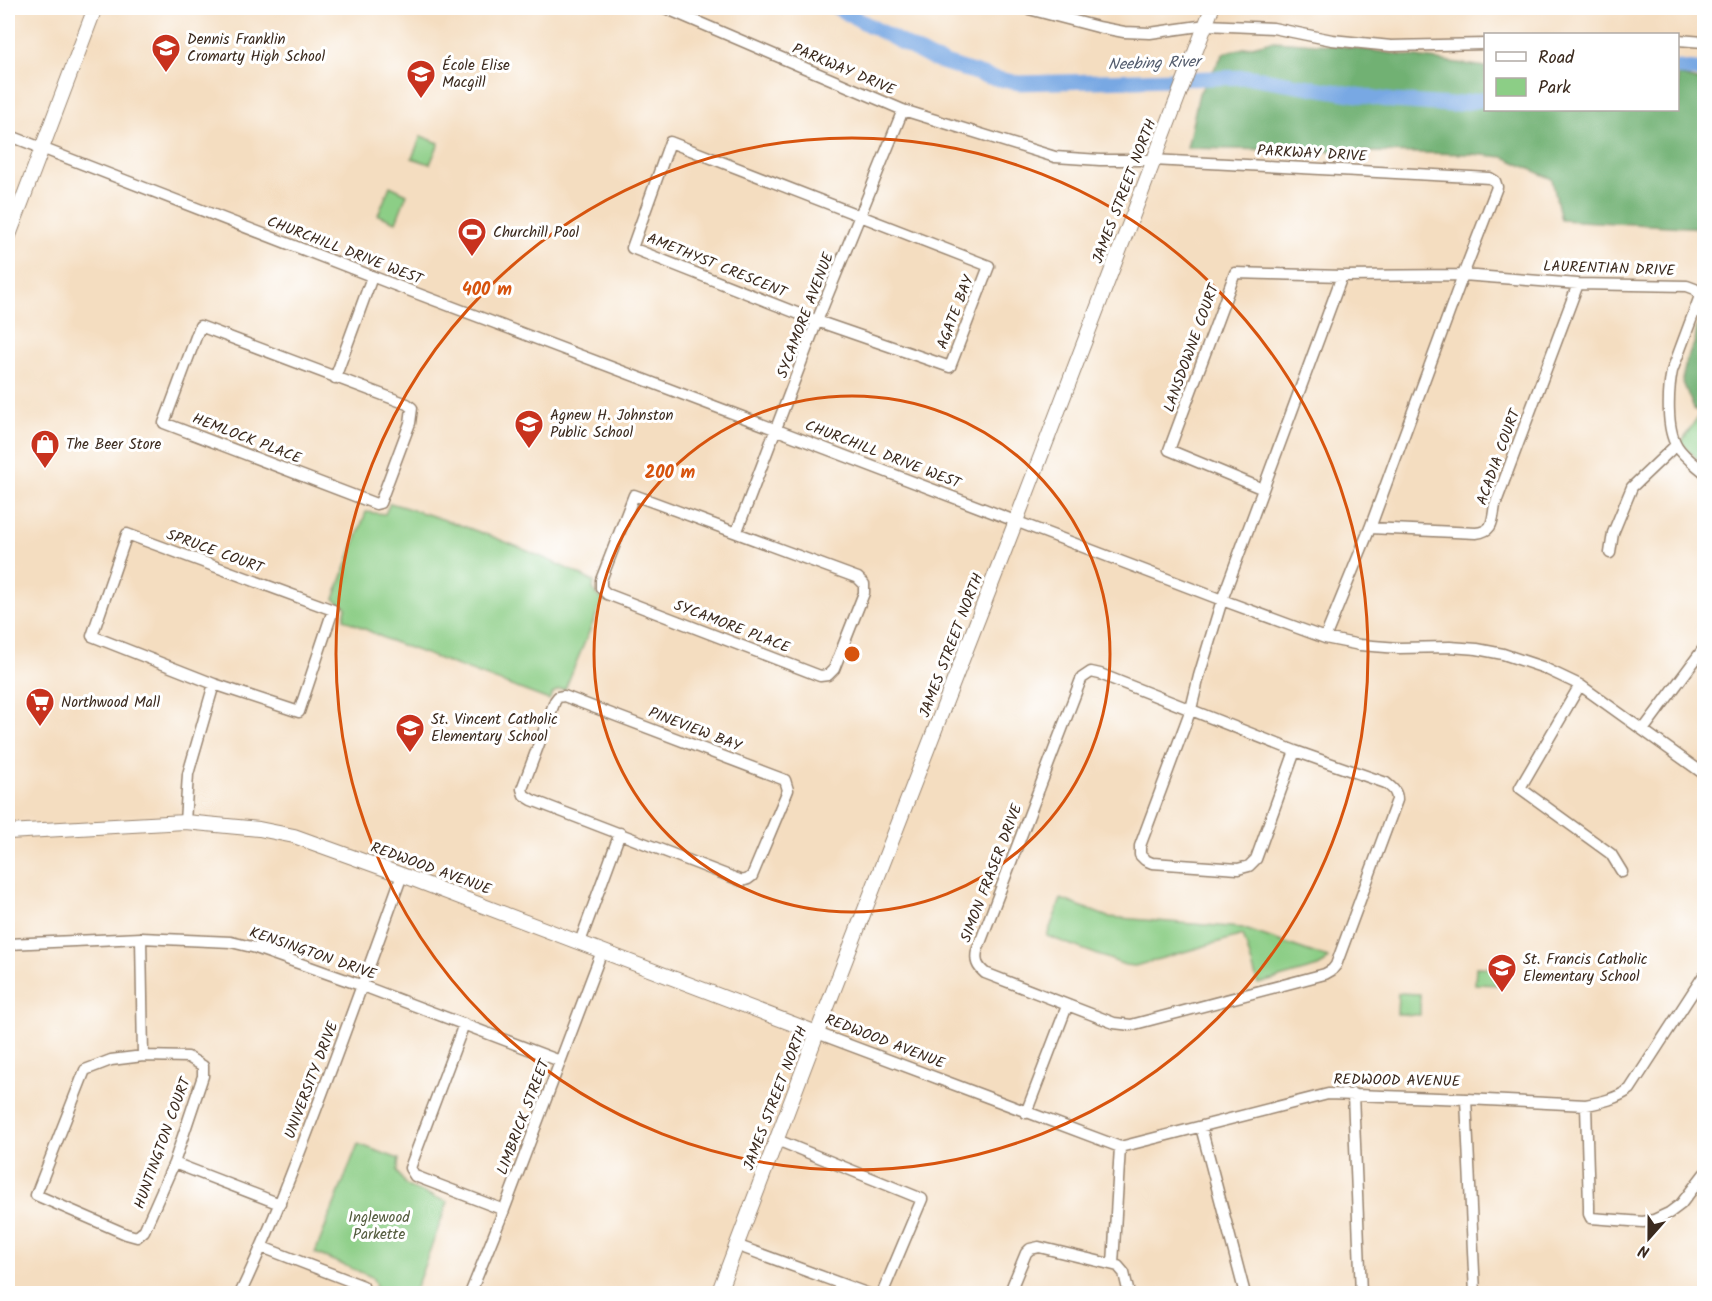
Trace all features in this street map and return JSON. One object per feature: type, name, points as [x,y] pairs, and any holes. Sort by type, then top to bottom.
[{"type":"street","points":[[8,238],[95,8]]},
{"type":"street","name":"PARKWAY DRIVE","points":[[665,8],[903,110],[1055,157],[1490,178],[1496,181],[1497,187],[1370,528],[1326,638]]},
{"type":"street","points":[[1025,8],[1124,32],[1150,33],[1206,25],[1273,28],[1332,40],[1391,46],[1484,44]]},
{"type":"street","name":"JAMES STREET NORTH","points":[[718,1293],[1212,8]]},
{"type":"street","points":[[1679,40],[1704,42]]},
{"type":"street","name":"SYCAMORE AVENUE","points":[[737,531],[817,321],[903,110]]},
{"type":"street","name":"CHURCHILL DRIVE WEST","points":[[8,135],[372,277],[1326,638],[1360,645],[1399,648],[1458,648],[1503,654],[1542,667],[1580,685],[1704,774]]},
{"type":"street","name":"AMETHYST CRESCENT","points":[[817,321],[632,248],[670,142],[860,217]]},
{"type":"street","name":"AGATE BAY","points":[[817,321],[950,367],[989,266],[860,217]]},
{"type":"street","name":"LANSDOWNE COURT","points":[[1263,489],[1169,450],[1235,273],[1342,276],[1463,275]]},
{"type":"street","name":"LAURENTIAN DRIVE","points":[[1463,275],[1578,284],[1687,286],[1698,291],[1700,296],[1670,382],[1668,404],[1670,424],[1676,445]]},
{"type":"street","points":[[1295,751],[1256,860],[1249,866],[1238,869],[1152,863],[1140,855],[1140,846],[1191,709],[1198,676],[1222,600],[1342,276]]},
{"type":"street","points":[[335,378],[372,277]]},
{"type":"street","name":"ACADIA COURT","points":[[1370,528],[1476,533],[1485,532],[1491,526],[1495,505],[1578,284]]},
{"type":"street","name":"HEMLOCK PLACE","points":[[200,326],[335,378],[407,404],[412,408],[410,423],[380,503],[376,504],[164,423],[200,326]]},
{"type":"street","points":[[1610,553],[1613,533],[1632,487],[1676,445],[1704,472]]},
{"type":"street","name":"SYCAMORE PLACE","points":[[634,495],[737,531],[858,578],[864,584],[864,593],[834,669],[828,675],[820,676],[608,594],[601,588],[601,580],[634,495]]},
{"type":"street","name":"SPRUCE COURT","points":[[128,534],[333,610],[299,712],[214,684],[92,636],[128,534]]},
{"type":"street","points":[[1643,730],[1704,648]]},
{"type":"street","name":"SIMON FRASER DRIVE","points":[[1096,672],[1191,709],[1295,751],[1386,783],[1394,789],[1397,800],[1340,955],[1332,970],[1325,974],[1131,1025],[1114,1023],[985,973],[978,967],[975,958],[1080,682],[1086,674],[1096,672]]},
{"type":"street","points":[[185,822],[188,774],[214,684]]},
{"type":"street","points":[[1580,685],[1520,788],[1611,854],[1622,872]]},
{"type":"street","name":"PINEVIEW BAY","points":[[564,696],[582,701],[781,778],[787,784],[786,795],[752,876],[742,881],[620,833],[524,795],[522,789],[558,697],[564,696]]},
{"type":"street","name":"REDWOOD AVENUE","points":[[8,832],[185,822],[259,829],[294,836],[1119,1147],[1328,1094],[1586,1105],[1615,1098],[1630,1089],[1704,975]]},
{"type":"street","points":[[580,942],[620,833]]},
{"type":"street","name":"UNIVERSITY DRIVE","points":[[240,1293],[280,1204],[363,986],[402,875]]},
{"type":"street","points":[[141,938],[143,1056]]},
{"type":"street","name":"KENSINGTON DRIVE","points":[[8,944],[141,938],[231,942],[256,948],[363,986],[560,1062]]},
{"type":"street","name":"LIMBRICK STREET","points":[[470,1293],[603,951]]},
{"type":"street","points":[[1026,1113],[1068,1006]]},
{"type":"street","points":[[464,1024],[410,1168],[415,1176],[504,1210]]},
{"type":"street","name":"HUNTINGTON COURT","points":[[143,1056],[188,1057],[203,1066],[203,1076],[174,1162],[144,1232],[137,1237],[36,1195],[85,1070],[111,1060],[143,1056]]},
{"type":"street","points":[[1353,1094],[1361,1293]]},
{"type":"street","points":[[1466,1099],[1474,1293]]},
{"type":"street","points":[[1586,1105],[1588,1206],[1591,1218],[1642,1222],[1654,1220],[1681,1204],[1704,1174]]},
{"type":"street","points":[[1201,1127],[1245,1293]]},
{"type":"street","points":[[777,1140],[922,1199],[882,1293]]},
{"type":"street","points":[[1113,1264],[1119,1147]]},
{"type":"street","points":[[174,1162],[280,1204]]},
{"type":"street","points":[[736,1245],[869,1293]]},
{"type":"street","points":[[262,1247],[363,1286],[360,1293]]},
{"type":"street","points":[[1009,1293],[1023,1257],[1035,1247],[1118,1266],[1124,1273],[1129,1293]]},
{"type":"green space","points":[[1272,41],[1333,45],[1484,67],[1484,111],[1679,111],[1679,75],[1704,82],[1704,228],[1561,220],[1552,179],[1504,157],[1472,154],[1187,148],[1199,93],[1224,53]]},
{"type":"green space","points":[[421,136],[439,143],[430,164],[412,158]]},
{"type":"green space","points":[[390,186],[407,194],[396,222],[378,215]]},
{"type":"green space","points":[[1704,314],[1704,415],[1694,409],[1682,380],[1687,358],[1695,342],[1697,328]]},
{"type":"green space","points":[[1704,407],[1704,465],[1681,443]]},
{"type":"green space","points":[[390,503],[494,537],[594,582],[593,589],[603,599],[565,689],[555,691],[549,700],[388,640],[344,619],[346,607],[334,599],[366,512],[385,514]]},
{"type":"green space","points":[[1061,899],[1108,917],[1242,928],[1328,958],[1318,967],[1258,984],[1243,935],[1135,966],[1125,965],[1047,936]]},
{"type":"green space","points":[[1476,967],[1502,968],[1501,985],[1475,984]]},
{"type":"green space","points":[[1398,993],[1420,994],[1420,1015],[1397,1014]]},
{"type":"green space","name":"Inglewood Parkette","points":[[358,1144],[399,1159],[397,1172],[405,1184],[448,1202],[414,1293],[373,1293],[376,1286],[372,1277],[315,1253]]},
{"type":"waterway","name":"Neebing River","points":[[837,8],[932,59],[989,77],[1019,83],[1251,77],[1393,101],[1451,105],[1484,99]]},
{"type":"waterway","name":"Neebing River","points":[[1679,68],[1704,71]]},
{"type":"place","name":"Dennis Franklin Cromarty High School","points":[[166,74]]},
{"type":"place","name":"École Elise Macgill","points":[[421,100]]},
{"type":"place","name":"Churchill Pool","points":[[472,258]]},
{"type":"place","name":"Agnew H. Johnston Public School","points":[[529,450]]},
{"type":"place","name":"The Beer Store","points":[[45,470]]},
{"type":"place","name":"Northwood Mall","points":[[40,728]]},
{"type":"place","name":"St. Vincent Catholic Elementary School","points":[[410,754]]},
{"type":"place","name":"St. Francis Catholic Elementary School","points":[[1502,994]]}]
